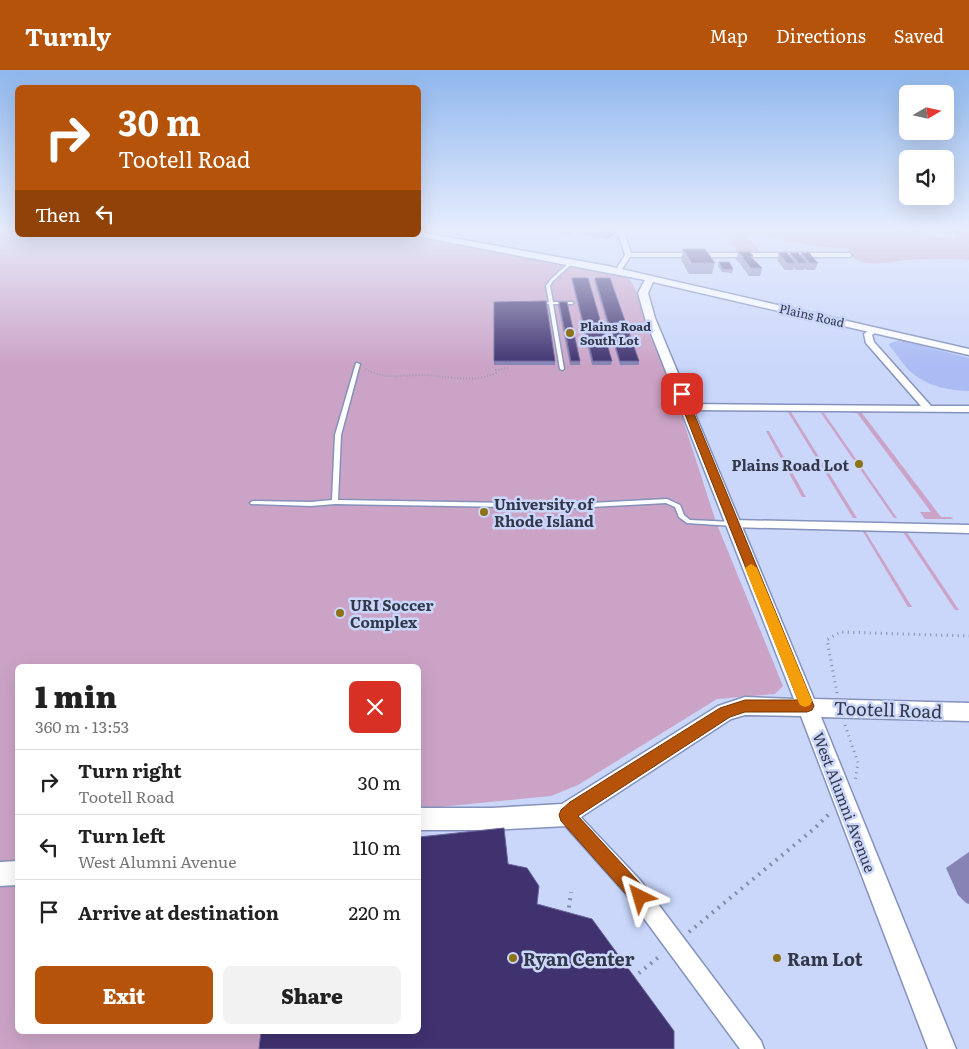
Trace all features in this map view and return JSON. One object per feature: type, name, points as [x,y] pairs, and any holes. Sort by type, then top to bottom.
[{"type":"street","name":"Plains Road","points":[[633,275],[969,352]]},
{"type":"street","name":"West Alumni Avenue","points":[[651,279],[644,286],[642,294],[942,1049]]},
{"type":"street","points":[[875,330],[868,334],[870,343],[928,408]]},
{"type":"street","points":[[687,408],[969,409]]},
{"type":"street","points":[[734,524],[969,529]]},
{"type":"street","name":"Tootell Road","points":[[567,815],[576,807],[725,712],[745,706],[807,706],[969,712]]},
{"type":"street","points":[[421,819],[567,815],[633,887],[753,1049]]},
{"type":"street","points":[[0,874],[15,873]]},
{"type":"lane","points":[[558,275],[548,286],[562,368]]},
{"type":"lane","points":[[544,303],[572,303]]},
{"type":"lane","points":[[335,502],[338,436],[358,364]]},
{"type":"lane","points":[[253,503],[311,504],[335,502],[572,506],[668,501],[678,506],[681,516],[689,522],[734,524]]},
{"type":"path","points":[[358,364],[375,374],[427,375],[443,378],[478,378],[493,375],[496,373],[496,370],[508,368]]},
{"type":"path","points":[[632,979],[815,828],[844,800],[856,781],[858,764],[840,707],[827,640],[840,632],[969,636]]},
{"type":"path","points":[[567,917],[571,892]]},
{"type":"shaded area","points":[[0,275],[622,275],[631,281],[650,318],[716,522],[783,686],[775,694],[717,699],[578,785],[551,796],[421,809],[421,664],[15,664],[15,874],[0,876]]},
{"type":"shaded area","points":[[847,411],[870,411],[871,413],[862,413],[941,517],[951,517],[953,519],[925,519],[920,512],[931,512],[857,413]]},
{"type":"shaded area","points":[[788,412],[791,412],[857,518],[853,518]]},
{"type":"shaded area","points":[[821,413],[824,413],[897,518],[894,518]]},
{"type":"shaded area","points":[[766,431],[769,431],[806,497],[802,497]]},
{"type":"shaded area","points":[[864,529],[912,607],[908,607],[862,530]]},
{"type":"shaded area","points":[[906,531],[959,610],[955,610],[903,532]]},
{"type":"shaded area","points":[[15,884],[15,1034],[273,1034],[271,1049],[0,1049],[0,886]]},
{"type":"water","points":[[900,340],[969,358],[969,391],[939,387],[918,378],[906,367],[889,345]]},
{"type":"building","points":[[572,278],[588,278],[612,361],[593,361]]},
{"type":"building","points":[[595,278],[610,278],[639,361],[620,361]]},
{"type":"building","points":[[546,301],[555,361],[494,361],[494,302]]},
{"type":"building","points":[[559,302],[567,302],[580,361],[571,361]]},
{"type":"building","name":"Ryan Center","points":[[504,828],[508,864],[527,868],[539,886],[537,904],[592,919],[674,1031],[674,1049],[259,1049],[261,1034],[421,1034],[421,837]]},
{"type":"slow traffic","points":[[751,568],[805,701]]},
{"type":"place","name":"Plains Road South Lot","points":[[570,333]]},
{"type":"place","name":"Plains Road Lot","points":[[859,464]]},
{"type":"place","name":"University of Rhode Island","points":[[484,512]]},
{"type":"place","name":"URI Soccer Complex","points":[[340,613]]},
{"type":"place","name":"Ryan Center","points":[[513,958]]},
{"type":"place","name":"Ram Lot","points":[[777,958]]},
{"type":"route","points":[[640,897],[567,815],[576,807],[725,712],[745,706],[807,706],[682,394]]}]
